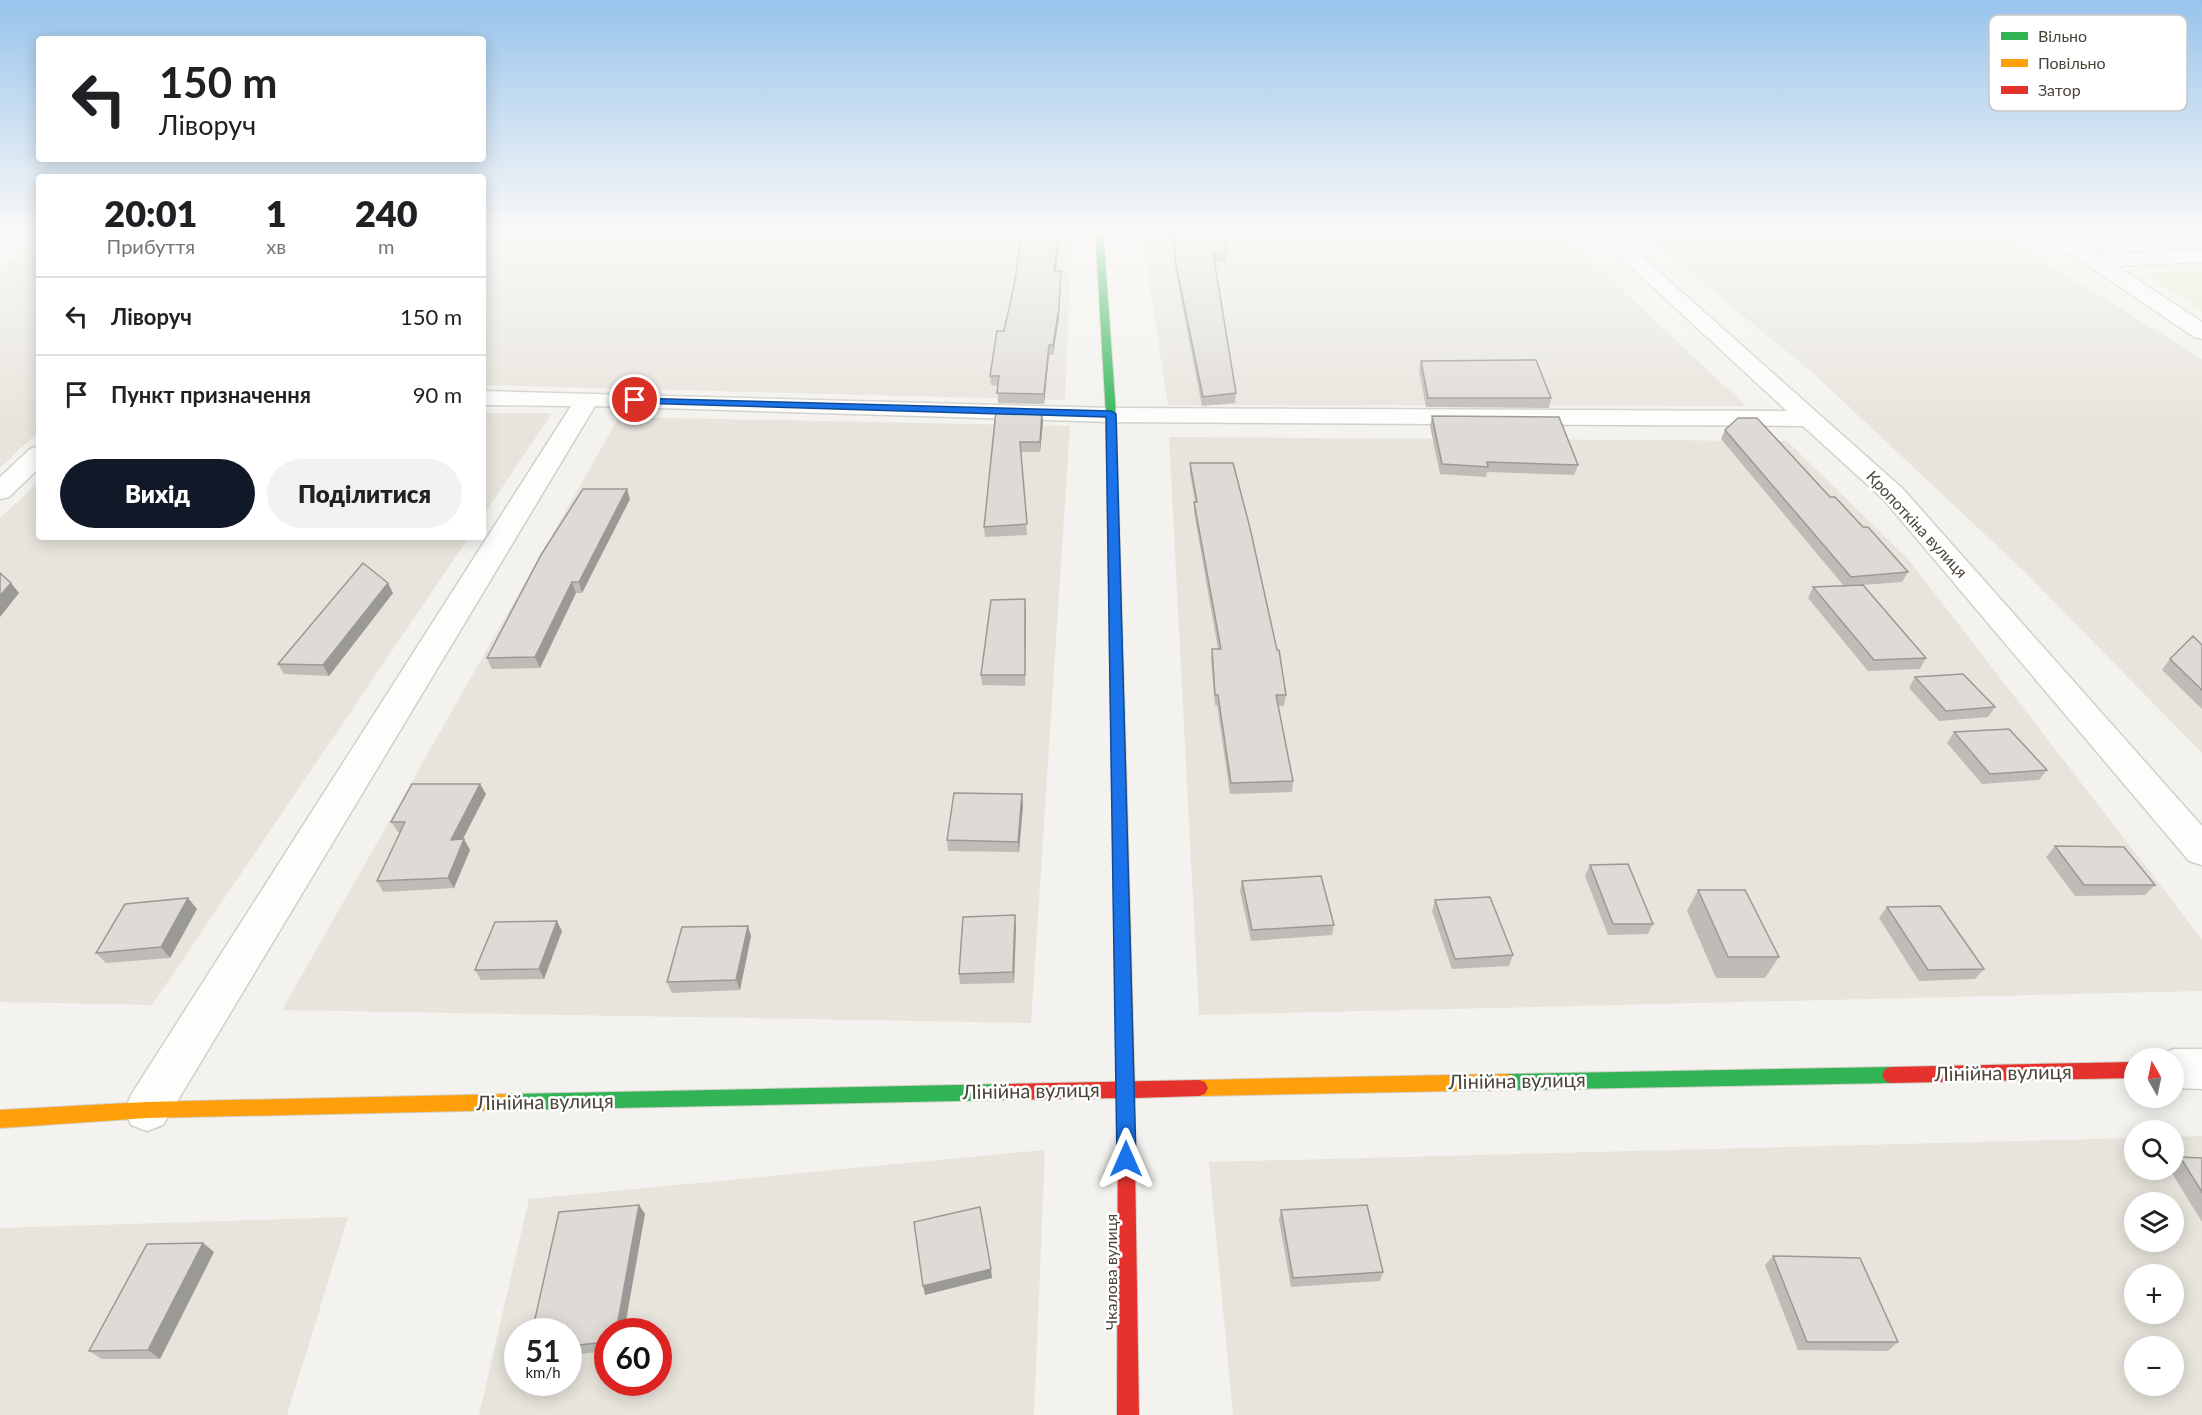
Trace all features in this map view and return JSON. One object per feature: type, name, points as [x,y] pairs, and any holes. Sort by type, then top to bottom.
[{"type":"main road","name":"Чкалова вулиця","points":[[1103,295],[1111,414],[1126,1089],[1128,1415]]},
{"type":"main road","name":"Лінійна вулиця","points":[[0,1119],[147,1110],[2124,1070]]},
{"type":"street","name":"Кропоткіна вулиця","points":[[1673,295],[1893,494],[2202,851]]},
{"type":"street","points":[[2146,295],[2202,332]]},
{"type":"street","points":[[486,398],[1111,414],[1812,419]]},
{"type":"street","points":[[147,1110],[587,399]]},
{"type":"street","points":[[0,491],[36,457]]},
{"type":"street","points":[[2184,1069],[2202,1069]]},
{"type":"shaded area","points":[[0,295],[36,295],[36,434],[0,468]]},
{"type":"shaded area","points":[[486,295],[1069,295],[1065,400],[486,385]]},
{"type":"shaded area","points":[[1151,295],[1628,295],[1746,406],[1168,405]]},
{"type":"shaded area","points":[[1718,295],[2099,295],[2202,359],[2202,753],[2025,572],[1814,374]]},
{"type":"shaded area","points":[[486,413],[552,413],[486,512]]},
{"type":"shaded area","points":[[619,417],[1070,426],[1031,1023],[282,1010]]},
{"type":"shaded area","points":[[1169,437],[1787,441],[1908,559],[2202,939],[2202,991],[1199,1015]]},
{"type":"shaded area","points":[[36,485],[36,540],[467,540],[152,1005],[0,1002],[0,518]]},
{"type":"shaded area","points":[[2202,1136],[2202,1415],[1233,1415],[1209,1162],[2124,1138],[2124,1180],[2184,1180],[2184,1137]]},
{"type":"shaded area","points":[[1045,1150],[1034,1415],[479,1415],[529,1199]]},
{"type":"shaded area","points":[[348,1217],[287,1415],[0,1415],[0,1228]]},
{"type":"green space","points":[[2177,295],[2202,295],[2202,311]]},
{"type":"building","points":[[1012,295],[1060,295],[1053,345],[1049,345],[1044,394],[997,393],[999,376],[990,376],[997,331],[1004,331]]},
{"type":"building","points":[[1182,295],[1220,295],[1236,393],[1203,397]]},
{"type":"building","points":[[1536,360],[1551,398],[1428,398],[1421,361]]},
{"type":"building","points":[[996,411],[1042,412],[1040,442],[1020,442],[1027,524],[984,527]]},
{"type":"building","points":[[1432,416],[1559,417],[1578,465],[1487,462],[1488,467],[1442,464]]},
{"type":"building","points":[[1738,418],[1757,418],[1830,497],[1835,497],[1863,527],[1868,527],[1908,572],[1851,577],[1725,430]]},
{"type":"building","points":[[1190,463],[1233,463],[1277,650],[1279,650],[1286,695],[1276,695],[1293,781],[1231,783],[1218,695],[1215,695],[1212,649],[1221,649],[1194,502],[1197,502]]},
{"type":"building","points":[[583,489],[627,489],[579,582],[572,582],[535,657],[487,658],[541,555]]},
{"type":"building","points":[[363,563],[388,583],[323,665],[278,664]]},
{"type":"building","points":[[0,573],[11,583],[0,596]]},
{"type":"building","points":[[1863,585],[1926,658],[1874,660],[1813,587]]},
{"type":"building","points":[[1025,599],[1025,675],[981,675],[991,600]]},
{"type":"building","points":[[2193,636],[2202,645],[2202,690],[2170,659]]},
{"type":"building","points":[[1963,674],[1995,707],[1946,711],[1915,677]]},
{"type":"building","points":[[2009,729],[2047,770],[1990,774],[1954,732]]},
{"type":"building","points":[[412,784],[480,784],[451,840],[464,839],[448,878],[377,881],[405,822],[391,822]]},
{"type":"building","points":[[954,793],[1022,794],[1018,842],[947,840]]},
{"type":"building","points":[[2055,846],[2124,847],[2155,885],[2084,885]]},
{"type":"building","points":[[1628,864],[1653,924],[1613,924],[1590,865]]},
{"type":"building","points":[[1321,876],[1334,925],[1252,930],[1242,881]]},
{"type":"building","points":[[1698,890],[1745,890],[1779,957],[1728,957]]},
{"type":"building","points":[[1490,897],[1513,955],[1455,959],[1435,900]]},
{"type":"building","points":[[188,898],[161,947],[96,953],[125,904]]},
{"type":"building","points":[[1940,906],[1984,969],[1928,970],[1887,907]]},
{"type":"building","points":[[1015,915],[1013,972],[959,974],[963,917]]},
{"type":"building","points":[[557,921],[539,969],[475,970],[495,922]]},
{"type":"building","points":[[748,926],[736,980],[667,982],[682,927]]},
{"type":"building","points":[[2184,1157],[2202,1158],[2202,1192],[2184,1163]]},
{"type":"building","points":[[639,1205],[619,1318],[594,1318],[594,1343],[582,1345],[582,1318],[535,1318],[559,1212]]},
{"type":"building","points":[[1367,1205],[1383,1272],[1293,1278],[1281,1210]]},
{"type":"building","points":[[980,1207],[991,1269],[923,1286],[914,1222]]},
{"type":"building","points":[[203,1243],[148,1350],[89,1351],[147,1244]]},
{"type":"building","points":[[1773,1256],[1860,1258],[1898,1342],[1807,1342]]},
{"type":"traffic: fast","points":[[1103,295],[1111,415],[1118,727]]},
{"type":"traffic: fast","points":[[1507,1082],[1891,1075]]},
{"type":"traffic: fast","points":[[513,1102],[1005,1092]]},
{"type":"traffic: slow","points":[[1118,727],[1126,1100]]},
{"type":"traffic: slow","points":[[1199,1088],[1507,1082]]},
{"type":"traffic: slow","points":[[0,1119],[147,1110],[513,1102]]},
{"type":"traffic: jam","points":[[1891,1075],[2124,1070]]},
{"type":"traffic: jam","points":[[1005,1092],[1199,1088]]},
{"type":"traffic: jam","points":[[1126,1100],[1128,1415]]},
{"type":"route","points":[[635,400],[1111,414],[1126,1159]]}]
